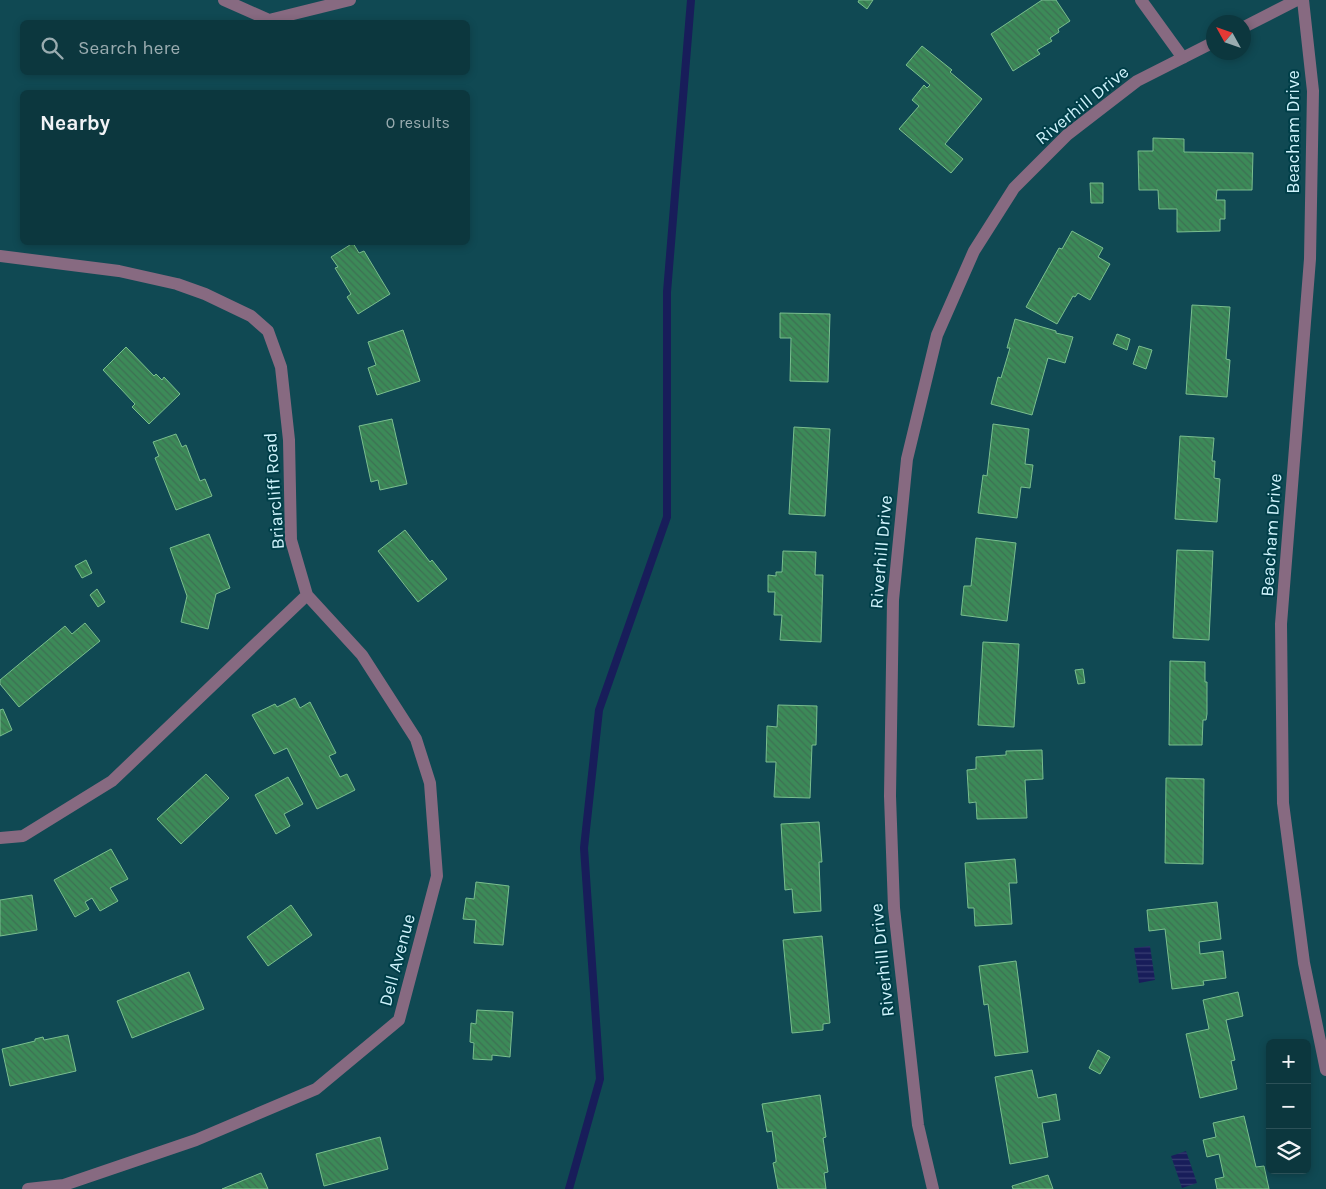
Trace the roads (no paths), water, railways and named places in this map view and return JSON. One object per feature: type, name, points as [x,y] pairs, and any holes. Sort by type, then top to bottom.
[{"type":"street","points":[[224,0],[269,20],[350,0]]},
{"type":"street","points":[[1141,0],[1183,58]]},
{"type":"street","points":[[1251,23],[1297,0]]},
{"type":"street","name":"Beacham Drive","points":[[1303,0],[1313,91],[1310,259],[1281,624],[1282,803],[1304,963],[1326,1070]]},
{"type":"street","name":"Riverhill Drive","points":[[933,1189],[918,1126],[894,908],[890,796],[893,600],[907,459],[937,335],[974,251],[1014,188],[1067,134],[1136,81],[1206,46]]},
{"type":"street","name":"Briarcliff Road","points":[[0,256],[119,272],[177,284],[205,294],[252,316],[268,331],[281,367],[288,440],[291,540],[307,595]]},
{"type":"street","points":[[0,838],[23,836],[112,781],[307,595]]},
{"type":"street","name":"Dell Avenue","points":[[28,1189],[64,1185],[196,1140],[316,1089],[399,1020],[437,876],[430,783],[416,739],[362,655],[307,595]]},
{"type":"waterway","points":[[569,1189],[600,1079],[584,848],[599,710],[667,517],[667,292],[691,0]]}]
